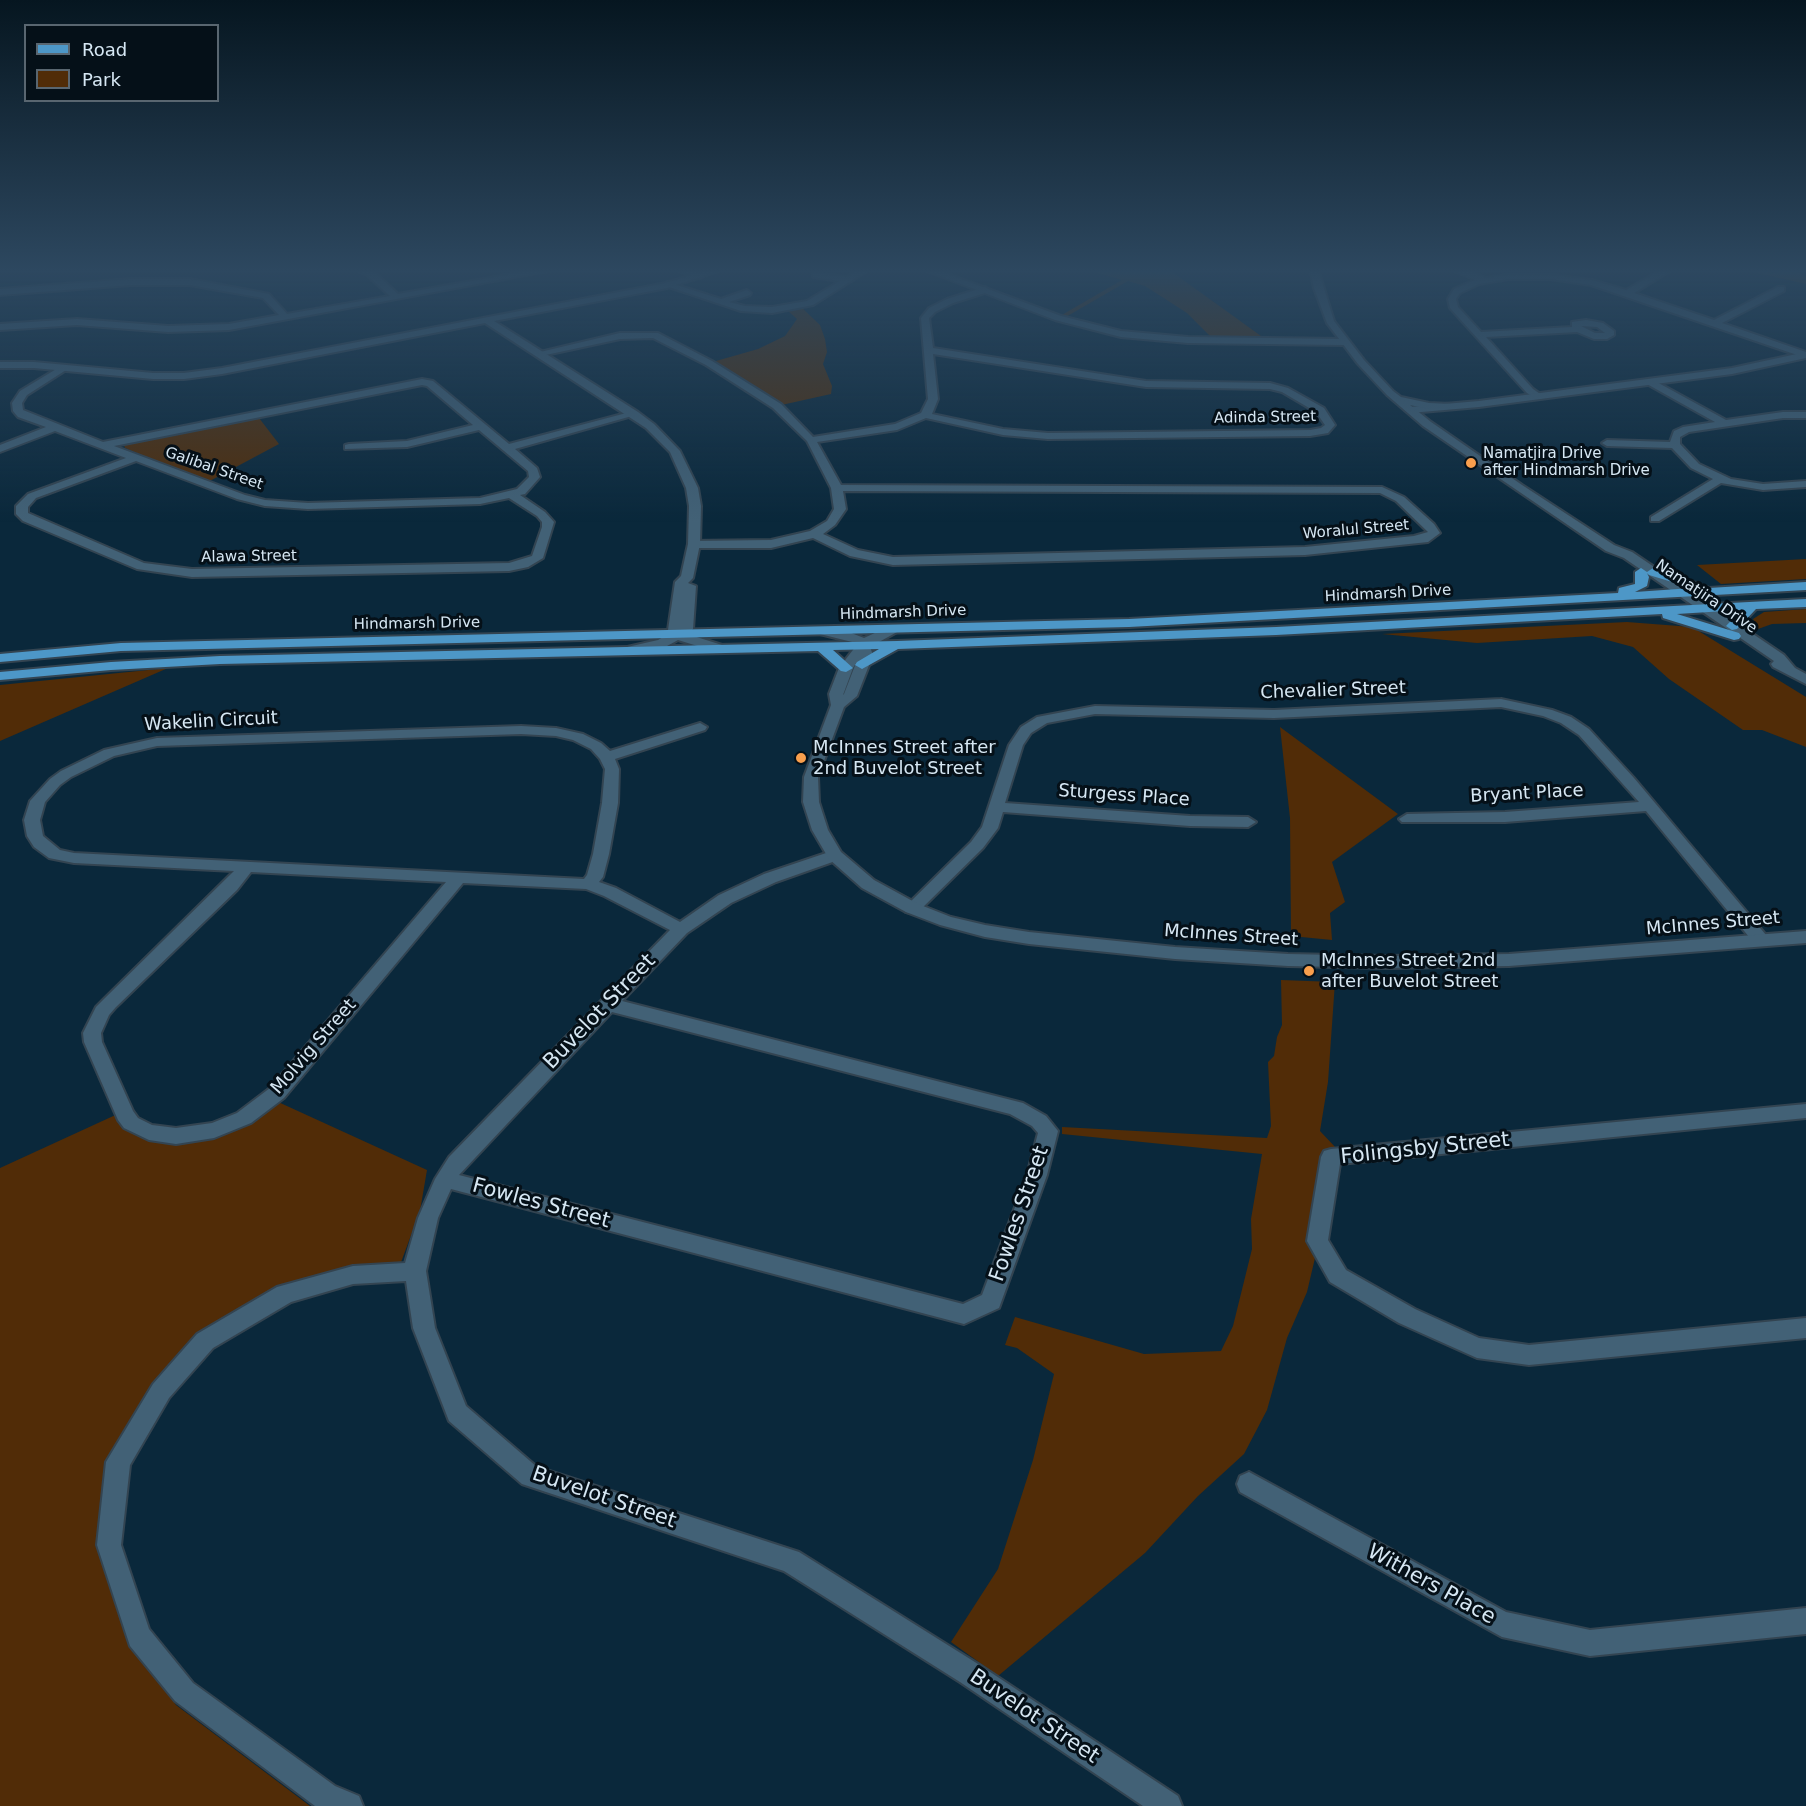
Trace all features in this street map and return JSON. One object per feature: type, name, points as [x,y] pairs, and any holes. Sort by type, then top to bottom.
[{"type":"main road","points":[[1546,601],[1556,595],[1627,591],[1641,586],[1647,572],[1714,591]]},
{"type":"main road","name":"Hindmarsh Drive","points":[[0,658],[121,647],[1129,623],[1806,586]]},
{"type":"main road","name":"Hindmarsh Drive","points":[[0,676],[111,666],[220,660],[897,645],[1276,631],[1806,603]]},
{"type":"main road","points":[[1656,612],[1733,631],[1752,606]]},
{"type":"main road","points":[[862,665],[897,645]]},
{"type":"main road","points":[[820,646],[846,668]]},
{"type":"street","points":[[0,364],[153,376],[184,376],[315,353]]},
{"type":"street","points":[[541,353],[634,414],[664,438],[675,451],[693,488],[695,506],[694,544],[674,630],[684,639],[717,648]]},
{"type":"street","points":[[691,353],[769,401],[793,420],[812,440],[837,489],[840,509],[831,523],[814,534],[771,544],[694,544]]},
{"type":"street","points":[[812,440],[890,428],[909,423],[925,415],[933,399],[928,353]]},
{"type":"street","name":"Adinda Street","points":[[925,415],[1003,432],[1048,436],[1310,433],[1324,431],[1330,425],[1320,410],[1286,390],[1270,386],[1146,384],[949,353]]},
{"type":"street","name":"Namatjira Drive","points":[[1355,353],[1397,399],[1427,424],[1610,548],[1619,557],[1678,593],[1770,660],[1806,680]]},
{"type":"street","points":[[1494,353],[1530,392],[1538,396]]},
{"type":"street","points":[[1413,412],[1732,371],[1806,355]]},
{"type":"street","name":"Galibal Street","points":[[63,368],[29,387],[17,403],[22,415],[241,496],[277,504],[308,506],[469,501],[513,495]]},
{"type":"street","points":[[1650,381],[1724,423]]},
{"type":"street","points":[[105,444],[422,382],[430,383],[533,470],[535,477],[529,486],[513,495]]},
{"type":"street","points":[[1397,399],[1450,408]]},
{"type":"street","points":[[1427,424],[1450,408]]},
{"type":"street","points":[[506,448],[634,414]]},
{"type":"street","points":[[1805,485],[1754,486],[1720,479],[1695,466],[1675,445],[1675,437],[1687,429],[1783,415],[1806,415]]},
{"type":"street","points":[[349,447],[408,444],[481,426]]},
{"type":"street","points":[[0,449],[53,428]]},
{"type":"street","points":[[1607,443],[1675,445]]},
{"type":"street","name":"Alawa Street","points":[[137,457],[32,496],[22,507],[22,514],[27,519],[141,566],[169,571],[192,573],[509,567],[537,558],[548,527],[545,518],[513,495]]},
{"type":"street","points":[[1655,519],[1720,479]]},
{"type":"street","name":"Woralul Street","points":[[814,534],[854,553],[893,561],[1305,551],[1414,540],[1428,538],[1434,533],[1430,526],[1400,500],[1382,490],[837,489]]},
{"type":"street","name":"McInnes Street","points":[[892,629],[878,634],[863,645],[846,668],[836,694],[838,705],[811,777],[810,802],[815,817],[835,855],[868,884],[912,908],[956,924],[1029,938],[1175,953],[1386,962],[1509,960],[1806,937]]},
{"type":"street","points":[[825,631],[841,633],[857,639],[863,645]]},
{"type":"street","points":[[627,651],[662,643],[680,634]]},
{"type":"street","name":"McInnes Street","points":[[838,705],[850,696],[866,655],[863,645]]},
{"type":"street","name":"Chevalier Street","points":[[912,908],[977,845],[990,828],[1016,745],[1026,730],[1034,724],[1060,715],[1095,710],[1286,714],[1501,703],[1527,707],[1566,720],[1594,742],[1760,939]]},
{"type":"street","points":[[588,884],[595,877],[598,868],[610,803],[613,778],[607,757],[700,727]]},
{"type":"street","name":"Wakelin Circuit","points":[[607,757],[596,746],[578,737],[543,731],[157,742],[109,753],[79,767],[56,782],[38,801],[32,820],[35,836],[40,844],[62,856],[98,860],[588,884],[610,892],[681,929]]},
{"type":"street","name":"Bryant Place","points":[[1407,819],[1505,817],[1649,806]]},
{"type":"street","name":"Sturgess Place","points":[[998,807],[1190,821],[1248,822]]},
{"type":"street","name":"Buvelot Street","points":[[835,855],[770,878],[725,899],[681,929],[456,1163],[445,1179],[428,1218],[416,1260],[415,1271],[424,1328],[457,1413],[530,1476],[790,1561],[969,1673],[1168,1806]]},
{"type":"street","name":"Molvig Street","points":[[246,867],[231,886],[110,1003],[102,1012],[92,1033],[93,1042],[125,1115],[131,1122],[149,1132],[176,1136],[214,1130],[244,1118],[277,1093],[458,878]]},
{"type":"street","name":"Fowles Street","points":[[445,1179],[964,1314],[991,1301],[1037,1175],[1048,1131],[1040,1120],[1016,1108],[607,1004]]},
{"type":"street","name":"Folingsby Street","points":[[1806,1111],[1331,1157],[1317,1241],[1338,1276],[1407,1316],[1477,1348],[1529,1355],[1806,1328]]},
{"type":"street","points":[[349,1806],[325,1796],[184,1692],[139,1637],[110,1545],[118,1462],[161,1391],[205,1341],[285,1294],[353,1275],[415,1271]]},
{"type":"street","name":"Withers Place","points":[[1249,1484],[1502,1624],[1590,1643],[1806,1621]]},
{"type":"green space","points":[[743,353],[827,353],[823,364],[832,386],[831,394],[777,406],[709,363]]},
{"type":"green space","points":[[256,414],[279,444],[206,483],[125,448],[123,443]]},
{"type":"green space","points":[[1806,559],[1806,579],[1721,584],[1697,565]]},
{"type":"green space","points":[[1806,609],[1806,623],[1772,624],[1758,629],[1753,619],[1764,612]]},
{"type":"green space","points":[[1627,622],[1692,627],[1806,697],[1806,747],[1762,730],[1743,730],[1669,679],[1633,647],[1592,636],[1477,643],[1382,634]]},
{"type":"green space","points":[[168,668],[0,741],[0,685]]},
{"type":"green space","points":[[1280,727],[1398,814],[1332,862],[1345,902],[1330,913],[1332,940],[1291,936],[1290,818]]},
{"type":"green space","points":[[1281,980],[1335,982],[1328,1082],[1320,1131],[1337,1149],[1321,1169],[1308,1227],[1315,1258],[1307,1292],[1287,1338],[1267,1410],[1244,1454],[1198,1496],[1145,1553],[998,1676],[951,1642],[998,1569],[1033,1460],[1054,1374],[1017,1348],[1005,1345],[1015,1317],[1144,1354],[1221,1351],[1233,1326],[1252,1249],[1251,1219],[1262,1154],[1062,1134],[1062,1127],[1267,1138],[1271,1126],[1268,1062],[1274,1056],[1277,1037],[1282,1025]]},
{"type":"green space","points":[[276,1101],[427,1170],[420,1211],[400,1265],[353,1270],[202,1338],[112,1462],[104,1547],[132,1641],[176,1705],[310,1806],[0,1806],[0,1168],[122,1112],[170,1136],[223,1136]]},
{"type":"place","name":"Namatjira Drive after Hindmarsh Drive","points":[[1471,463]]},
{"type":"place","name":"McInnes Street after 2nd Buvelot Street","points":[[801,758]]},
{"type":"place","name":"McInnes Street 2nd after Buvelot Street","points":[[1309,971]]}]
